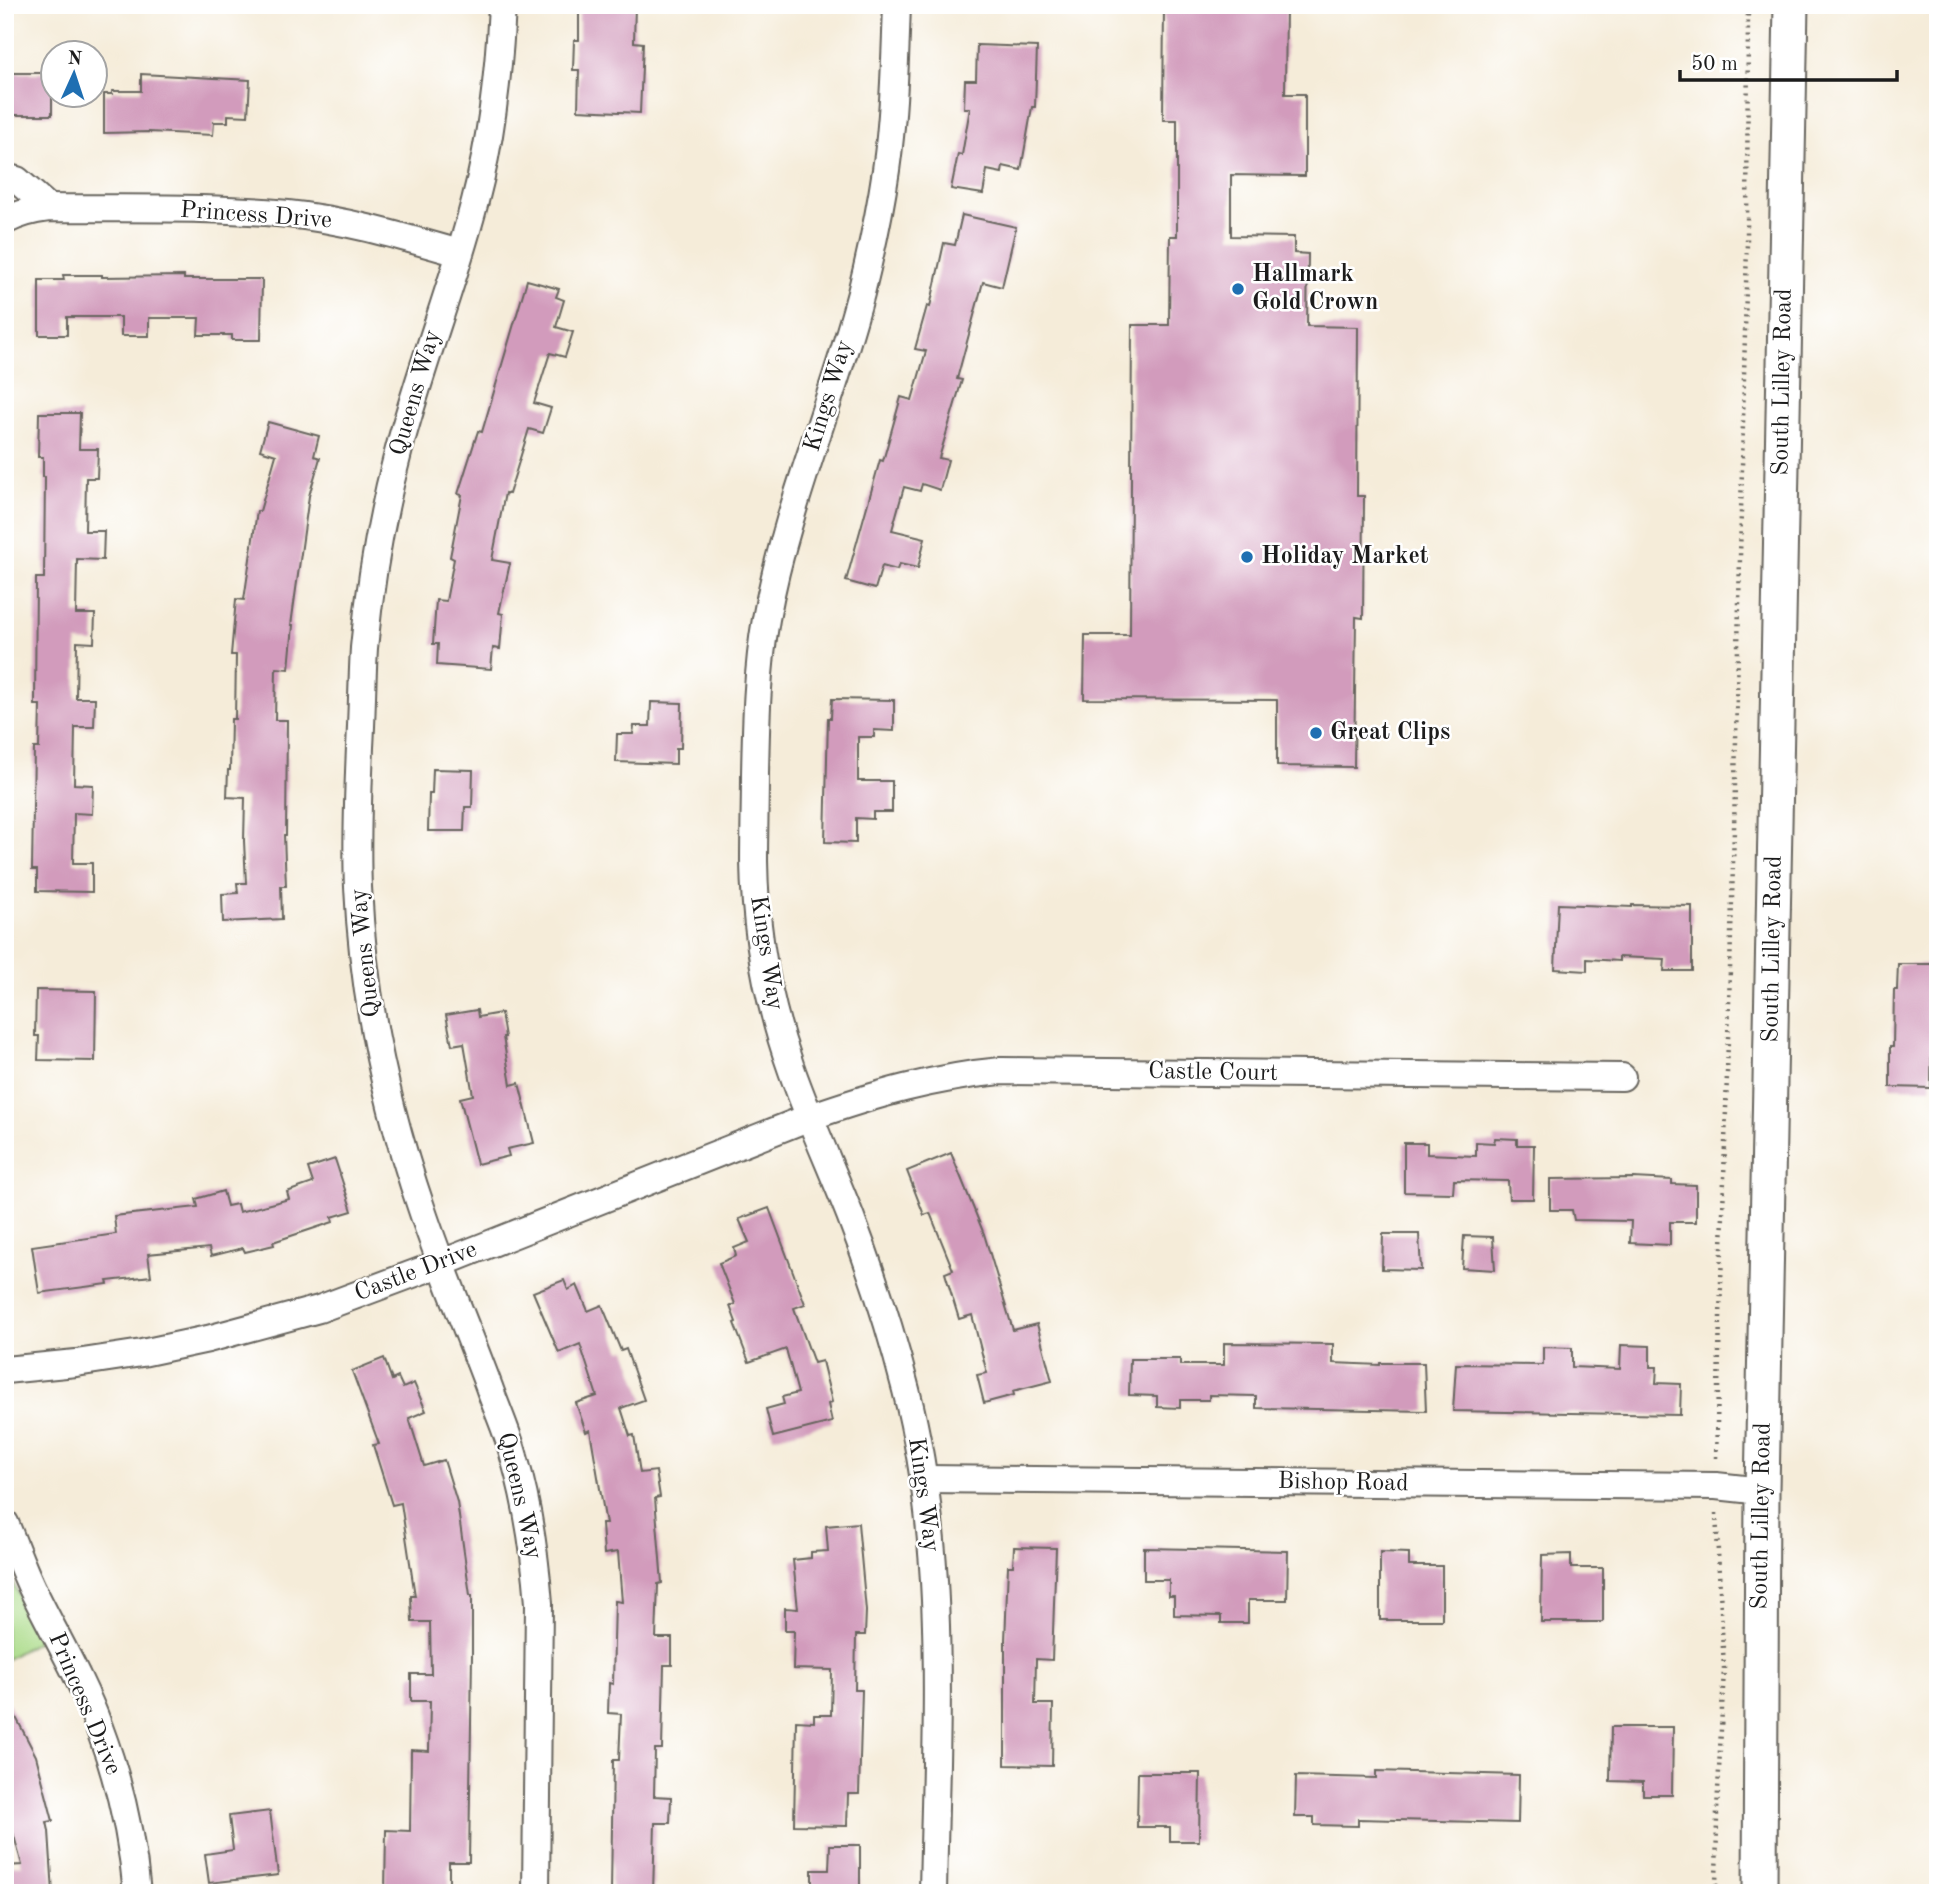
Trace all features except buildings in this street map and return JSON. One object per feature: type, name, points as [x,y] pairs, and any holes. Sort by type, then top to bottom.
[{"type":"street","name":"Queens Way","points":[[502,5],[493,115],[475,202],[398,453],[379,538],[364,652],[357,828],[358,887],[369,1003],[394,1126],[423,1213],[513,1452],[527,1507],[535,1557],[540,1655],[536,1893]]},
{"type":"street","name":"Kings Way","points":[[897,5],[889,139],[877,223],[860,297],[779,558],[765,623],[756,705],[754,864],[760,938],[778,1028],[852,1219],[882,1305],[907,1392],[925,1479],[935,1597],[933,1893]]},
{"type":"street","name":"South Lilley Road","points":[[1759,1893],[1762,1491],[1791,5]]},
{"type":"street","points":[[5,177],[17,180],[49,208]]},
{"type":"street","name":"Princess Drive","points":[[5,222],[31,210],[49,208],[221,210],[288,214],[383,231],[459,253]]},
{"type":"street","name":"Castle Court","points":[[810,1116],[908,1086],[970,1073],[1001,1071],[1622,1077]]},
{"type":"street","name":"Castle Drive","points":[[5,1370],[142,1353],[208,1339],[319,1308],[442,1263],[810,1116]]},
{"type":"street","name":"Bishop Road","points":[[925,1479],[1716,1486],[1762,1491]]},
{"type":"street","name":"Princess Drive","points":[[5,1523],[32,1589],[98,1725],[117,1779],[132,1848],[137,1893]]},
{"type":"path","points":[[1716,1893],[1724,1668],[1716,1486],[1747,241],[1748,5]]},
{"type":"green space","points":[[5,1567],[41,1639],[5,1660]]},
{"type":"place","name":"Hallmark Gold Crown","points":[[1238,289]]},
{"type":"place","name":"Holiday Market","points":[[1247,557]]},
{"type":"place","name":"Great Clips","points":[[1316,733]]}]
